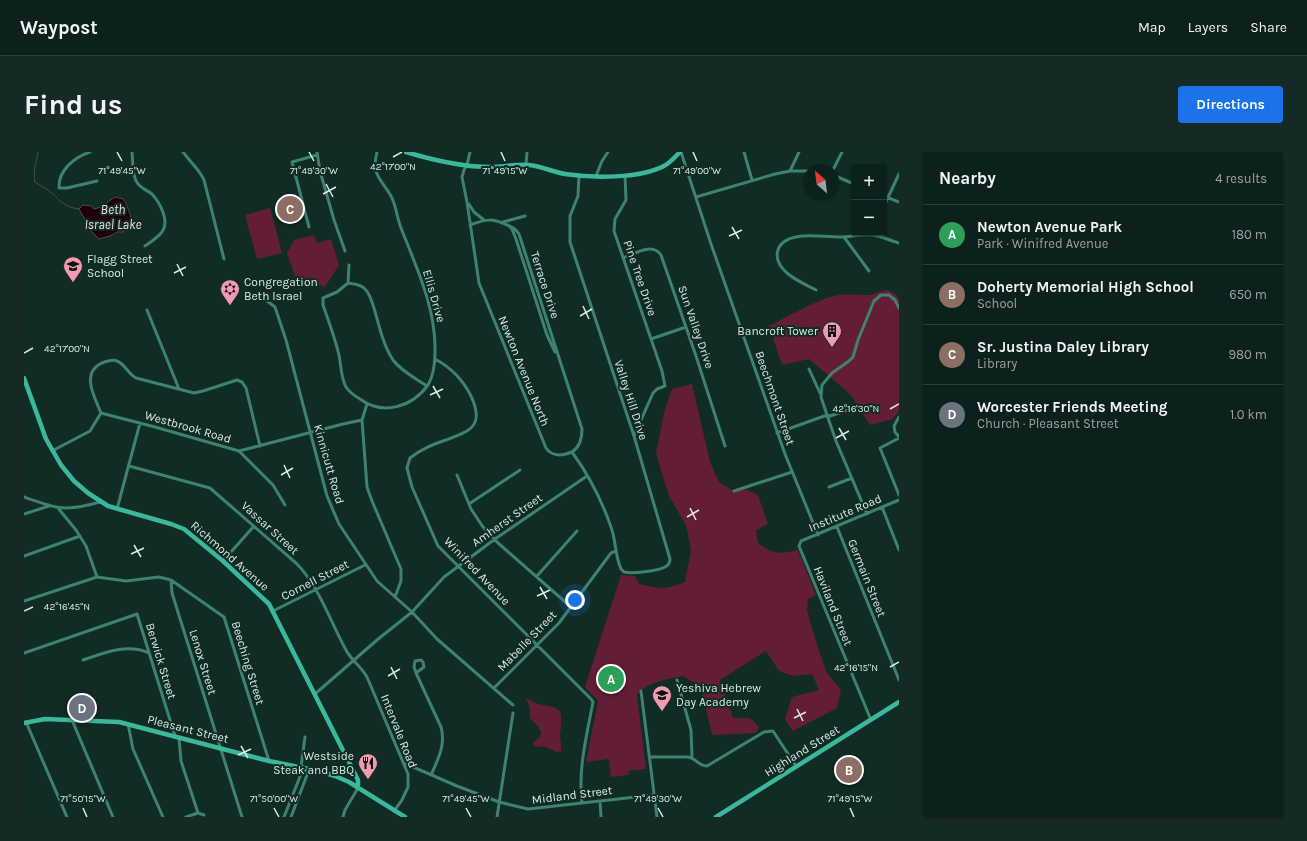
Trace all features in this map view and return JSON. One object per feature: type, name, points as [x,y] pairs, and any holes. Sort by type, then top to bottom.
[{"type":"main road","points":[[406,152],[423,157],[467,165],[501,167],[526,164],[539,166],[565,174],[596,176],[624,176],[646,172],[660,168],[672,161],[680,152]]},
{"type":"main road","name":"Richmond Avenue","points":[[24,378],[43,432],[52,451],[69,476],[100,502],[117,509],[184,529],[223,561],[265,599],[273,611],[358,780],[358,788]]},
{"type":"main road","name":"Highland Street","points":[[716,817],[899,702]]},
{"type":"main road","name":"Pleasant Street","points":[[25,723],[45,719],[116,722],[269,761],[306,768],[335,776],[358,788],[405,817]]},
{"type":"street","points":[[90,152],[77,158],[71,163],[62,175],[59,188],[68,188],[97,181]]},
{"type":"street","points":[[132,152],[136,180],[139,185],[157,200],[162,209],[164,219],[164,228],[161,233],[145,246]]},
{"type":"street","points":[[184,152],[188,160],[198,169],[204,180],[224,259]]},
{"type":"street","name":"Ellis Drive","points":[[348,283],[337,292],[323,298],[323,305],[339,354],[345,384],[349,391],[367,404],[381,408],[400,407],[417,397],[427,386],[433,374],[435,359],[435,329],[427,294],[398,220],[391,196],[376,174],[375,164],[377,152]]},
{"type":"street","name":"Newton Avenue North","points":[[470,152],[462,177],[468,202],[479,283],[543,442],[552,454],[560,456],[572,452]]},
{"type":"street","points":[[526,164],[527,152]]},
{"type":"street","points":[[596,176],[602,161],[608,152]]},
{"type":"street","name":"Beechmont Street","points":[[680,152],[777,433],[818,534]]},
{"type":"street","points":[[744,152],[752,180]]},
{"type":"street","points":[[790,171],[799,152]]},
{"type":"street","points":[[836,164],[842,152]]},
{"type":"street","points":[[309,227],[292,162],[317,153],[334,220],[345,252]]},
{"type":"street","points":[[696,197],[752,180],[790,171],[803,171]]},
{"type":"street","points":[[887,194],[899,174]]},
{"type":"street","name":"Valley Hill Drive","points":[[579,175],[578,196],[570,216],[570,242],[634,436],[670,562],[663,568],[637,573],[624,572],[619,566],[616,551]]},
{"type":"street","name":"Pine Tree Drive","points":[[624,176],[626,200],[614,223],[614,232],[666,386],[657,389],[653,393],[634,436]]},
{"type":"street","points":[[839,178],[851,183]]},
{"type":"street","points":[[887,196],[899,202]]},
{"type":"street","points":[[468,202],[474,212],[484,220]]},
{"type":"street","points":[[503,222],[526,216]]},
{"type":"street","name":"Terrace Drive","points":[[470,225],[484,220],[493,220],[503,222],[512,229],[547,335],[558,356],[582,429],[580,442],[572,452]]},
{"type":"street","points":[[816,290],[785,271],[777,258],[778,248],[787,240],[801,236],[853,236]]},
{"type":"street","points":[[876,236],[899,244]]},
{"type":"street","points":[[844,237],[869,270]]},
{"type":"street","name":"Sun Valley Drive","points":[[623,258],[648,249],[655,249],[660,252],[724,446]]},
{"type":"street","points":[[349,265],[348,283],[361,285],[368,292],[386,344],[393,359],[406,372],[427,386]]},
{"type":"street","points":[[821,394],[822,385],[830,374],[849,362],[853,357],[868,313],[876,298],[881,295],[889,295],[895,300],[899,308]]},
{"type":"street","name":"Kinnicutt Road","points":[[267,301],[275,307],[286,340],[327,496],[332,510],[341,527],[377,582],[412,612],[437,639],[513,705]]},
{"type":"street","points":[[147,310],[179,389]]},
{"type":"street","points":[[651,339],[686,327]]},
{"type":"street","name":"Winifred Avenue","points":[[435,359],[447,366],[467,388],[477,416],[470,429],[465,433],[430,446],[414,455],[408,461],[407,468],[412,487],[438,546],[592,699],[593,702],[582,755],[582,803]]},
{"type":"street","points":[[52,451],[90,430],[101,413],[91,387],[90,377],[96,367],[108,361],[115,360],[119,362],[129,374],[136,378],[179,389],[197,392],[234,381],[242,382],[246,390],[260,446]]},
{"type":"street","points":[[809,369],[821,394],[836,441],[867,514]]},
{"type":"street","points":[[367,404],[362,420],[368,492],[400,570],[401,581],[395,597]]},
{"type":"street","points":[[777,433],[827,415],[830,416],[857,407]]},
{"type":"street","name":"Westbrook Road","points":[[101,413],[239,451],[362,420]]},
{"type":"street","points":[[899,417],[894,426],[895,432],[899,438],[880,448],[899,495]]},
{"type":"street","points":[[117,509],[140,423]]},
{"type":"street","points":[[239,451],[273,485],[285,505]]},
{"type":"street","points":[[572,452],[587,476],[604,509],[612,528],[616,551]]},
{"type":"street","name":"Vassar Street","points":[[129,466],[207,486],[216,492],[300,567],[315,590],[346,650],[354,660]]},
{"type":"street","points":[[469,504],[520,470]]},
{"type":"street","points":[[734,490],[792,472]]},
{"type":"street","points":[[457,475],[469,504],[478,520],[494,539],[571,607]]},
{"type":"street","name":"Amherst Street","points":[[315,694],[377,640],[412,612],[438,582],[494,539],[587,476]]},
{"type":"street","points":[[829,487],[852,478]]},
{"type":"street","points":[[24,497],[58,508],[78,508],[100,502]]},
{"type":"street","name":"Institute Road","points":[[799,544],[818,534],[899,500]]},
{"type":"street","points":[[24,514],[49,506]]},
{"type":"street","points":[[58,508],[80,536],[89,552],[97,577]]},
{"type":"street","points":[[882,508],[899,550]]},
{"type":"street","points":[[223,561],[254,526]]},
{"type":"street","name":"Germain Street","points":[[836,527],[899,680]]},
{"type":"street","points":[[537,576],[577,531]]},
{"type":"street","points":[[24,556],[80,536]]},
{"type":"street","name":"Haviland Street","points":[[799,544],[871,720]]},
{"type":"street","name":"Mabelle Street","points":[[494,688],[558,623],[610,553],[616,551]]},
{"type":"street","name":"Cornell Street","points":[[273,611],[365,565]]},
{"type":"street","name":"Beeching Street","points":[[24,601],[97,577],[126,581],[159,577],[171,580],[224,617],[269,761]]},
{"type":"street","name":"Lenox Street","points":[[171,580],[172,593],[242,817]]},
{"type":"street","name":"Berwick Street","points":[[24,653],[137,614],[177,737],[181,761],[198,813]]},
{"type":"street","points":[[83,660],[115,649],[143,650],[149,653]]},
{"type":"street","name":"Intervale Road","points":[[354,660],[367,677],[408,774],[408,787],[402,800],[394,810]]},
{"type":"street","points":[[416,673],[441,727],[443,737],[442,749],[431,775]]},
{"type":"street","points":[[677,680],[691,730],[692,757]]},
{"type":"street","points":[[641,691],[657,817]]},
{"type":"street","points":[[497,817],[513,713]]},
{"type":"street","points":[[72,720],[113,817]]},
{"type":"street","points":[[25,723],[67,817]]},
{"type":"street","points":[[128,724],[133,749],[163,817]]},
{"type":"street","points":[[649,757],[692,757],[701,765],[709,765],[764,732],[771,730],[796,766]]},
{"type":"street","points":[[301,767],[305,737]]},
{"type":"street","name":"Midland Street","points":[[404,763],[499,802],[528,809],[654,795]]},
{"type":"street","points":[[284,817],[301,774],[306,768]]},
{"type":"street","points":[[291,817],[307,775],[306,768]]},
{"type":"street","points":[[343,817],[345,810],[358,788]]},
{"type":"street","points":[[600,801],[601,817]]},
{"type":"street","points":[[186,817],[198,813],[204,815]]},
{"type":"shaded area","points":[[270,208],[282,253],[257,259],[245,215]]},
{"type":"shaded area","points":[[314,235],[317,243],[331,239],[339,265],[325,287],[295,276],[287,253],[294,240]]},
{"type":"shaded area","points":[[887,290],[896,294],[899,299],[899,411],[893,419],[870,425],[851,395],[809,359],[782,365],[769,326],[830,297],[845,295],[870,295]]},
{"type":"shaded area","points":[[692,384],[710,462],[719,482],[735,492],[745,489],[758,495],[768,524],[756,530],[758,543],[773,552],[781,553],[798,550],[816,595],[808,599],[807,611],[819,651],[827,673],[841,690],[837,708],[793,731],[785,719],[792,697],[819,690],[812,674],[793,676],[779,671],[766,651],[720,680],[733,718],[750,718],[759,727],[756,733],[712,735],[701,687],[683,676],[652,684],[637,695],[646,769],[628,771],[629,775],[611,777],[609,759],[586,762],[598,701],[585,687],[621,575],[635,576],[639,584],[657,588],[685,582],[691,550],[686,525],[669,496],[656,453],[665,409],[672,389]]},
{"type":"shaded area","points":[[526,698],[538,704],[554,707],[560,711],[561,751],[557,752],[545,747],[534,746],[533,743],[540,737],[541,732],[538,726],[530,718],[530,708]]},
{"type":"water","name":"Beth Israel Lake","points":[[115,197],[123,199],[127,205],[135,226],[122,232],[117,232],[99,239],[92,232],[79,209],[83,205],[92,206],[94,209],[101,207]]},
{"type":"waterway","points":[[38,152],[34,177],[35,182],[64,204],[79,209]]},
{"type":"place","name":"Sr. Justina Daley Library","points":[[290,209]]},
{"type":"place","name":"Flagg Street School","points":[[73,283]]},
{"type":"place","name":"Congregation Beth Israel","points":[[230,306]]},
{"type":"place","name":"Bancroft Tower","points":[[832,348]]},
{"type":"place","name":"Newton Avenue Park","points":[[611,679]]},
{"type":"place","name":"Worcester Friends Meeting","points":[[82,708]]},
{"type":"place","name":"Yeshiva Hebrew Day Academy","points":[[662,712]]},
{"type":"place","name":"Doherty Memorial High School","points":[[849,770]]},
{"type":"place","name":"Westside Steak and BBQ","points":[[368,780]]}]
